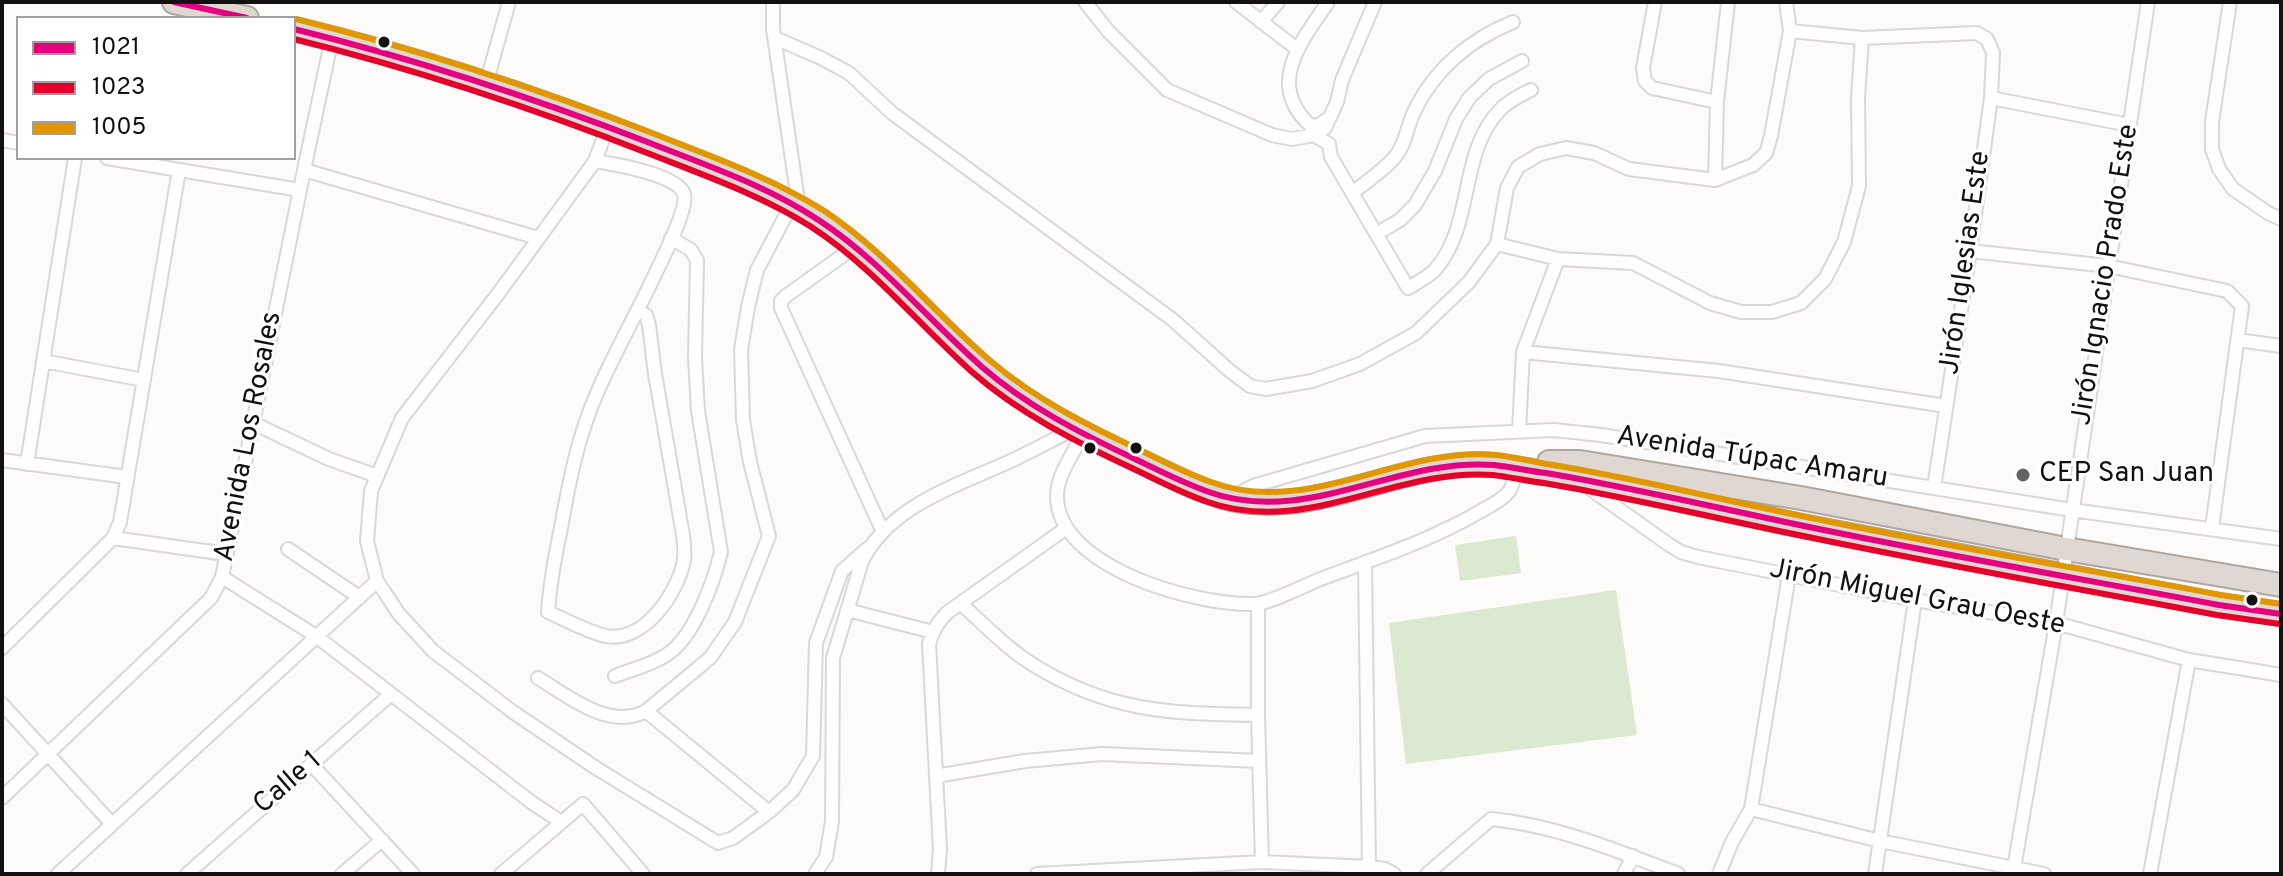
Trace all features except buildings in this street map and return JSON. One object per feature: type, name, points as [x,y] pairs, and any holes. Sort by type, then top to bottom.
[{"type":"highway","points":[[174,2],[238,16]]},
{"type":"highway","name":"Avenida Túpac Amaru","points":[[296,29],[416,61],[608,126],[792,203],[856,246],[983,368],[1023,398],[1079,432],[1196,488],[1230,498],[1292,501],[1320,497],[1428,469],[1489,463],[1516,466],[1580,462],[1801,498],[2066,549],[2281,585]]},
{"type":"highway","name":"Avenida Túpac Amaru","points":[[1516,466],[1545,475],[1573,477],[1797,525],[2281,614]]},
{"type":"street","points":[[486,84],[509,2]]},
{"type":"street","points":[[538,678],[582,705],[617,718],[636,716],[646,711],[710,658],[735,622],[769,536],[743,420],[741,350],[757,270],[797,194],[775,38],[773,2]]},
{"type":"street","points":[[1085,2],[1109,32],[1167,90],[1272,135],[1292,139],[1314,135],[1325,128],[1375,2]]},
{"type":"street","points":[[1236,2],[1297,49]]},
{"type":"street","points":[[1261,22],[1278,2]]},
{"type":"street","points":[[1328,2],[1297,49],[1287,91],[1302,118],[1311,126],[1319,125],[1332,115]]},
{"type":"street","points":[[1655,2],[1643,68],[1645,81],[1652,88],[1717,102]]},
{"type":"street","points":[[1715,180],[1717,102],[1728,2]]},
{"type":"street","points":[[775,38],[849,73],[892,113],[1173,320],[1230,371],[1250,386],[1266,389],[1312,381],[1360,364],[1416,333],[1469,282],[1497,244],[1507,188],[1518,167],[1540,154],[1566,148],[1594,153],[1629,169],[1715,180],[1753,165],[1766,153],[1771,136],[1790,31],[1786,2]]},
{"type":"street","name":"Jirón Ignacio Prado Este","points":[[2014,871],[2056,623],[2148,2]]},
{"type":"street","points":[[2230,2],[2212,122],[2212,149],[2219,169],[2233,189],[2281,219]]},
{"type":"street","points":[[1352,193],[1394,158],[1414,112],[1446,66],[1461,51],[1513,22]]},
{"type":"street","points":[[1497,244],[1558,259],[1633,263],[1710,303],[1741,312],[1772,312],[1801,303],[1825,279],[1844,242],[1859,186],[1858,98],[1862,38],[1790,31]]},
{"type":"street","name":"Jirón Iglesias Este","points":[[1862,38],[1977,33],[1987,39],[1993,53],[1991,98],[1934,488]]},
{"type":"street","name":"Avenida Los Rosales","points":[[2,798],[211,598],[222,577],[332,38]]},
{"type":"street","points":[[1376,234],[1400,220],[1415,205],[1435,171],[1456,119],[1469,98],[1489,79],[1522,61]]},
{"type":"street","points":[[1314,135],[1329,144],[1331,157],[1408,288],[1433,272],[1448,248],[1463,211],[1481,139],[1501,109],[1531,90]]},
{"type":"street","points":[[1991,98],[2129,125]]},
{"type":"street","points":[[608,126],[595,161],[402,418],[371,491],[367,541],[377,581],[399,614],[433,651],[513,712],[699,833],[718,843],[733,838],[793,790],[813,756],[816,643],[842,571],[883,532],[930,497],[971,476],[1079,432]]},
{"type":"street","points":[[27,464],[75,160]]},
{"type":"street","points":[[119,160],[300,190]]},
{"type":"street","points":[[595,161],[657,176],[681,188],[685,197],[685,208],[597,394],[577,448],[550,587],[548,612],[606,636],[627,636],[643,627],[665,604],[684,560],[683,535],[649,325],[646,315],[638,311]]},
{"type":"street","points":[[2,648],[113,538],[120,522],[179,170]]},
{"type":"street","points":[[304,170],[538,238]]},
{"type":"street","points":[[615,676],[673,650],[689,630],[702,605],[721,552],[698,411],[695,357],[697,260],[691,250],[671,238]]},
{"type":"street","points":[[856,246],[786,296],[781,301],[781,308],[883,532]]},
{"type":"street","points":[[1970,251],[2108,266],[2227,291],[2242,306],[2212,528]]},
{"type":"street","points":[[1519,431],[1523,352],[1558,259]]},
{"type":"street","points":[[2238,340],[2281,346]]},
{"type":"street","points":[[1523,352],[1719,371],[1946,406]]},
{"type":"street","points":[[43,361],[144,380]]},
{"type":"street","points":[[253,423],[329,459],[377,476]]},
{"type":"street","name":"Avenida Túpac Amaru","points":[[1230,498],[1253,486],[1425,436],[1554,430],[2281,539]]},
{"type":"street","points":[[1079,432],[1057,493],[1065,529],[1091,554],[1149,583],[1193,598],[1258,604],[1463,522],[1511,489],[1516,466]]},
{"type":"street","points":[[2,460],[127,477]]},
{"type":"street","name":"Jirón Miguel Grau Oeste","points":[[1573,477],[1681,552],[1698,557],[1915,600],[2056,623],[2189,660],[2281,675]]},
{"type":"street","points":[[938,874],[940,849],[929,644],[933,632],[938,622],[961,604],[1065,529]]},
{"type":"street","points":[[113,538],[226,554]]},
{"type":"street","points":[[815,874],[826,857],[832,821],[831,673],[835,649],[868,548]]},
{"type":"street","points":[[288,549],[359,597]]},
{"type":"street","points":[[1365,562],[1369,867]]},
{"type":"street","points":[[1719,874],[1732,842],[1751,809],[1789,575]]},
{"type":"street","points":[[222,577],[316,636],[561,822]]},
{"type":"street","points":[[58,874],[377,581]]},
{"type":"street","points":[[1875,874],[1915,600]]},
{"type":"street","points":[[961,604],[1030,663],[1091,694],[1119,704],[1152,710],[1258,715]]},
{"type":"street","points":[[1258,604],[1259,761],[1266,866]]},
{"type":"street","points":[[847,610],[933,632]]},
{"type":"street","points":[[2150,874],[2189,660]]},
{"type":"street","name":"Calle 1","points":[[187,874],[391,694]]},
{"type":"street","points":[[2,704],[112,824]]},
{"type":"street","points":[[646,711],[769,812]]},
{"type":"street","points":[[936,776],[1025,761],[1102,754],[1259,761]]},
{"type":"street","points":[[311,764],[413,874]]},
{"type":"street","points":[[501,874],[583,804],[643,874]]},
{"type":"street","points":[[1751,809],[2014,871],[2044,874]]},
{"type":"street","points":[[1427,874],[1491,819],[1541,827],[1633,856],[1678,874]]},
{"type":"street","points":[[342,874],[382,840]]},
{"type":"street","points":[[1624,874],[1633,856]]},
{"type":"street","points":[[1037,874],[1266,866],[1369,867],[1394,874]]},
{"type":"green space","points":[[1516,536],[1521,573],[1460,581],[1455,545]]},
{"type":"green space","points":[[1616,590],[1637,735],[1406,764],[1389,623]]},
{"type":"transit line","name":"1021","points":[[174,2],[238,16]]},
{"type":"transit line","name":"1005","points":[[296,19],[432,56],[565,100],[782,187],[823,210],[868,245],[971,344],[1028,389],[1104,433],[1211,482],[1247,491],[1282,492],[1318,487],[1424,460],[1460,455],[1496,455],[1952,546],[2281,604]]},
{"type":"transit line","name":"1021","points":[[296,30],[429,66],[518,95],[694,160],[780,197],[820,221],[863,254],[962,349],[1017,394],[1093,439],[1209,492],[1245,501],[1281,501],[1316,497],[1422,471],[1458,465],[1494,465],[1607,484],[1950,555],[2281,614]]},
{"type":"transit line","name":"1023","points":[[296,40],[429,76],[518,105],[732,186],[772,205],[810,226],[854,259],[952,354],[1009,401],[1090,448],[1208,502],[1244,511],[1280,511],[1316,507],[1421,481],[1457,475],[1493,475],[1605,494],[1949,565],[2280,624]]},
{"type":"place","name":"CEP San Juan","points":[[2023,475]]}]
